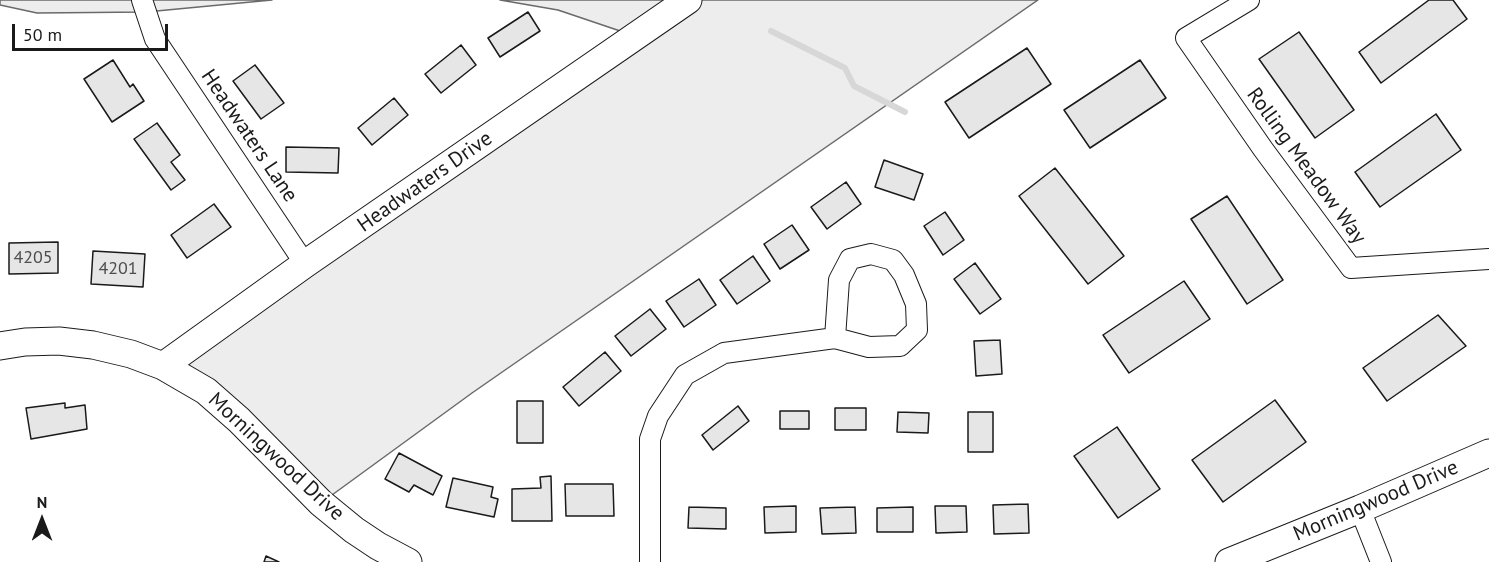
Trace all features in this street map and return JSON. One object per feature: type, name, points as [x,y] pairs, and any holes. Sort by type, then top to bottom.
[{"type":"street","name":"Headwaters Lane","points":[[142,0],[155,39],[305,264]]},
{"type":"street","name":"Headwaters Drive","points":[[163,366],[305,264],[688,0]]},
{"type":"street","name":"Rolling Meadow Way","points":[[1249,0],[1186,39],[1351,268],[1489,259]]},
{"type":"street","points":[[650,562],[650,439],[658,416],[685,375],[724,353],[835,338],[869,347],[900,346],[917,330],[916,304],[904,275],[893,260],[871,254],[850,259],[839,280],[835,338]]},
{"type":"street","name":"Morningwood Drive","points":[[0,346],[25,342],[93,345],[131,354],[163,366],[206,391],[239,420],[321,502],[354,530],[408,562]]},
{"type":"street","name":"Morningwood Drive","points":[[1229,562],[1360,510],[1489,453]]},
{"type":"street","points":[[1360,510],[1382,562]]},
{"type":"shaded area","points":[[0,0],[272,0],[146,12],[37,13],[0,5]]},
{"type":"shaded area","points":[[500,0],[1038,0],[472,393],[321,503],[163,366],[635,36],[558,10]]},
{"type":"building","points":[[1429,0],[1453,0],[1467,19],[1381,83],[1359,52]]},
{"type":"building","points":[[528,12],[540,31],[500,57],[488,38]]},
{"type":"building","points":[[1299,32],[1354,110],[1315,138],[1259,59]]},
{"type":"building","points":[[461,45],[476,65],[441,93],[425,74]]},
{"type":"building","points":[[1027,48],[1051,84],[969,138],[945,102]]},
{"type":"building","points":[[113,60],[130,87],[133,84],[144,101],[112,122],[84,79]]},
{"type":"building","points":[[1140,60],[1166,98],[1090,148],[1064,110]]},
{"type":"building","points":[[255,65],[284,103],[261,119],[233,81]]},
{"type":"building","points":[[394,98],[408,115],[372,145],[358,128]]},
{"type":"building","points":[[1436,114],[1461,150],[1380,207],[1355,172]]},
{"type":"building","points":[[157,123],[180,155],[171,162],[185,180],[171,190],[134,139]]},
{"type":"building","points":[[286,147],[339,148],[338,173],[286,172]]},
{"type":"building","points":[[884,160],[923,174],[914,200],[875,187]]},
{"type":"building","points":[[1055,168],[1124,256],[1088,284],[1019,196]]},
{"type":"building","points":[[846,182],[861,204],[827,229],[811,207]]},
{"type":"building","points":[[1227,196],[1283,280],[1247,304],[1191,219]]},
{"type":"building","points":[[214,204],[231,227],[187,258],[171,235]]},
{"type":"building","points":[[945,212],[964,240],[943,255],[924,226]]},
{"type":"building","points":[[792,225],[809,250],[780,269],[764,244]]},
{"type":"building","points":[[58,242],[58,273],[9,274],[9,243]]},
{"type":"building","points":[[93,251],[145,254],[143,287],[91,284]]},
{"type":"building","points":[[753,256],[770,281],[737,304],[720,280]]},
{"type":"building","points":[[975,263],[1001,299],[980,314],[954,279]]},
{"type":"building","points":[[699,279],[716,305],[684,327],[666,301]]},
{"type":"building","points":[[1184,281],[1210,319],[1129,373],[1103,335]]},
{"type":"building","points":[[650,309],[666,329],[631,356],[615,336]]},
{"type":"building","points":[[1438,315],[1466,346],[1387,401],[1363,368]]},
{"type":"building","points":[[1000,340],[1002,374],[976,376],[974,341]]},
{"type":"building","points":[[605,352],[621,371],[579,406],[563,387]]},
{"type":"building","points":[[1275,400],[1306,442],[1223,502],[1192,460]]},
{"type":"building","points":[[517,401],[543,401],[543,443],[517,443]]},
{"type":"building","points":[[65,403],[65,408],[85,405],[87,429],[31,439],[26,408]]},
{"type":"building","points":[[738,406],[749,421],[713,450],[702,435]]},
{"type":"building","points":[[835,408],[866,408],[866,430],[835,430]]},
{"type":"building","points":[[780,411],[809,411],[809,429],[780,429]]},
{"type":"building","points":[[898,412],[929,413],[928,433],[897,432]]},
{"type":"building","points":[[968,412],[993,412],[993,452],[968,452]]},
{"type":"building","points":[[1117,427],[1160,489],[1118,518],[1074,456]]},
{"type":"building","points":[[399,453],[442,476],[433,495],[414,485],[409,492],[385,479]]},
{"type":"building","points":[[551,476],[552,521],[512,521],[512,489],[541,488],[540,477]]},
{"type":"building","points":[[453,478],[493,487],[491,497],[498,499],[494,517],[446,507]]},
{"type":"building","points":[[565,484],[613,484],[614,516],[566,516]]},
{"type":"building","points":[[1028,504],[1029,533],[994,534],[993,505]]},
{"type":"building","points":[[796,506],[796,532],[765,533],[764,507]]},
{"type":"building","points":[[935,506],[966,506],[967,532],[936,533]]},
{"type":"building","points":[[689,507],[726,508],[726,529],[688,528]]},
{"type":"building","points":[[855,507],[856,533],[822,534],[820,508]]},
{"type":"building","points":[[913,507],[913,532],[877,532],[877,508]]},
{"type":"building","points":[[266,556],[279,562],[264,562]]},
{"type":"waterway","points":[[771,31],[845,68],[854,86],[905,112]]}]
